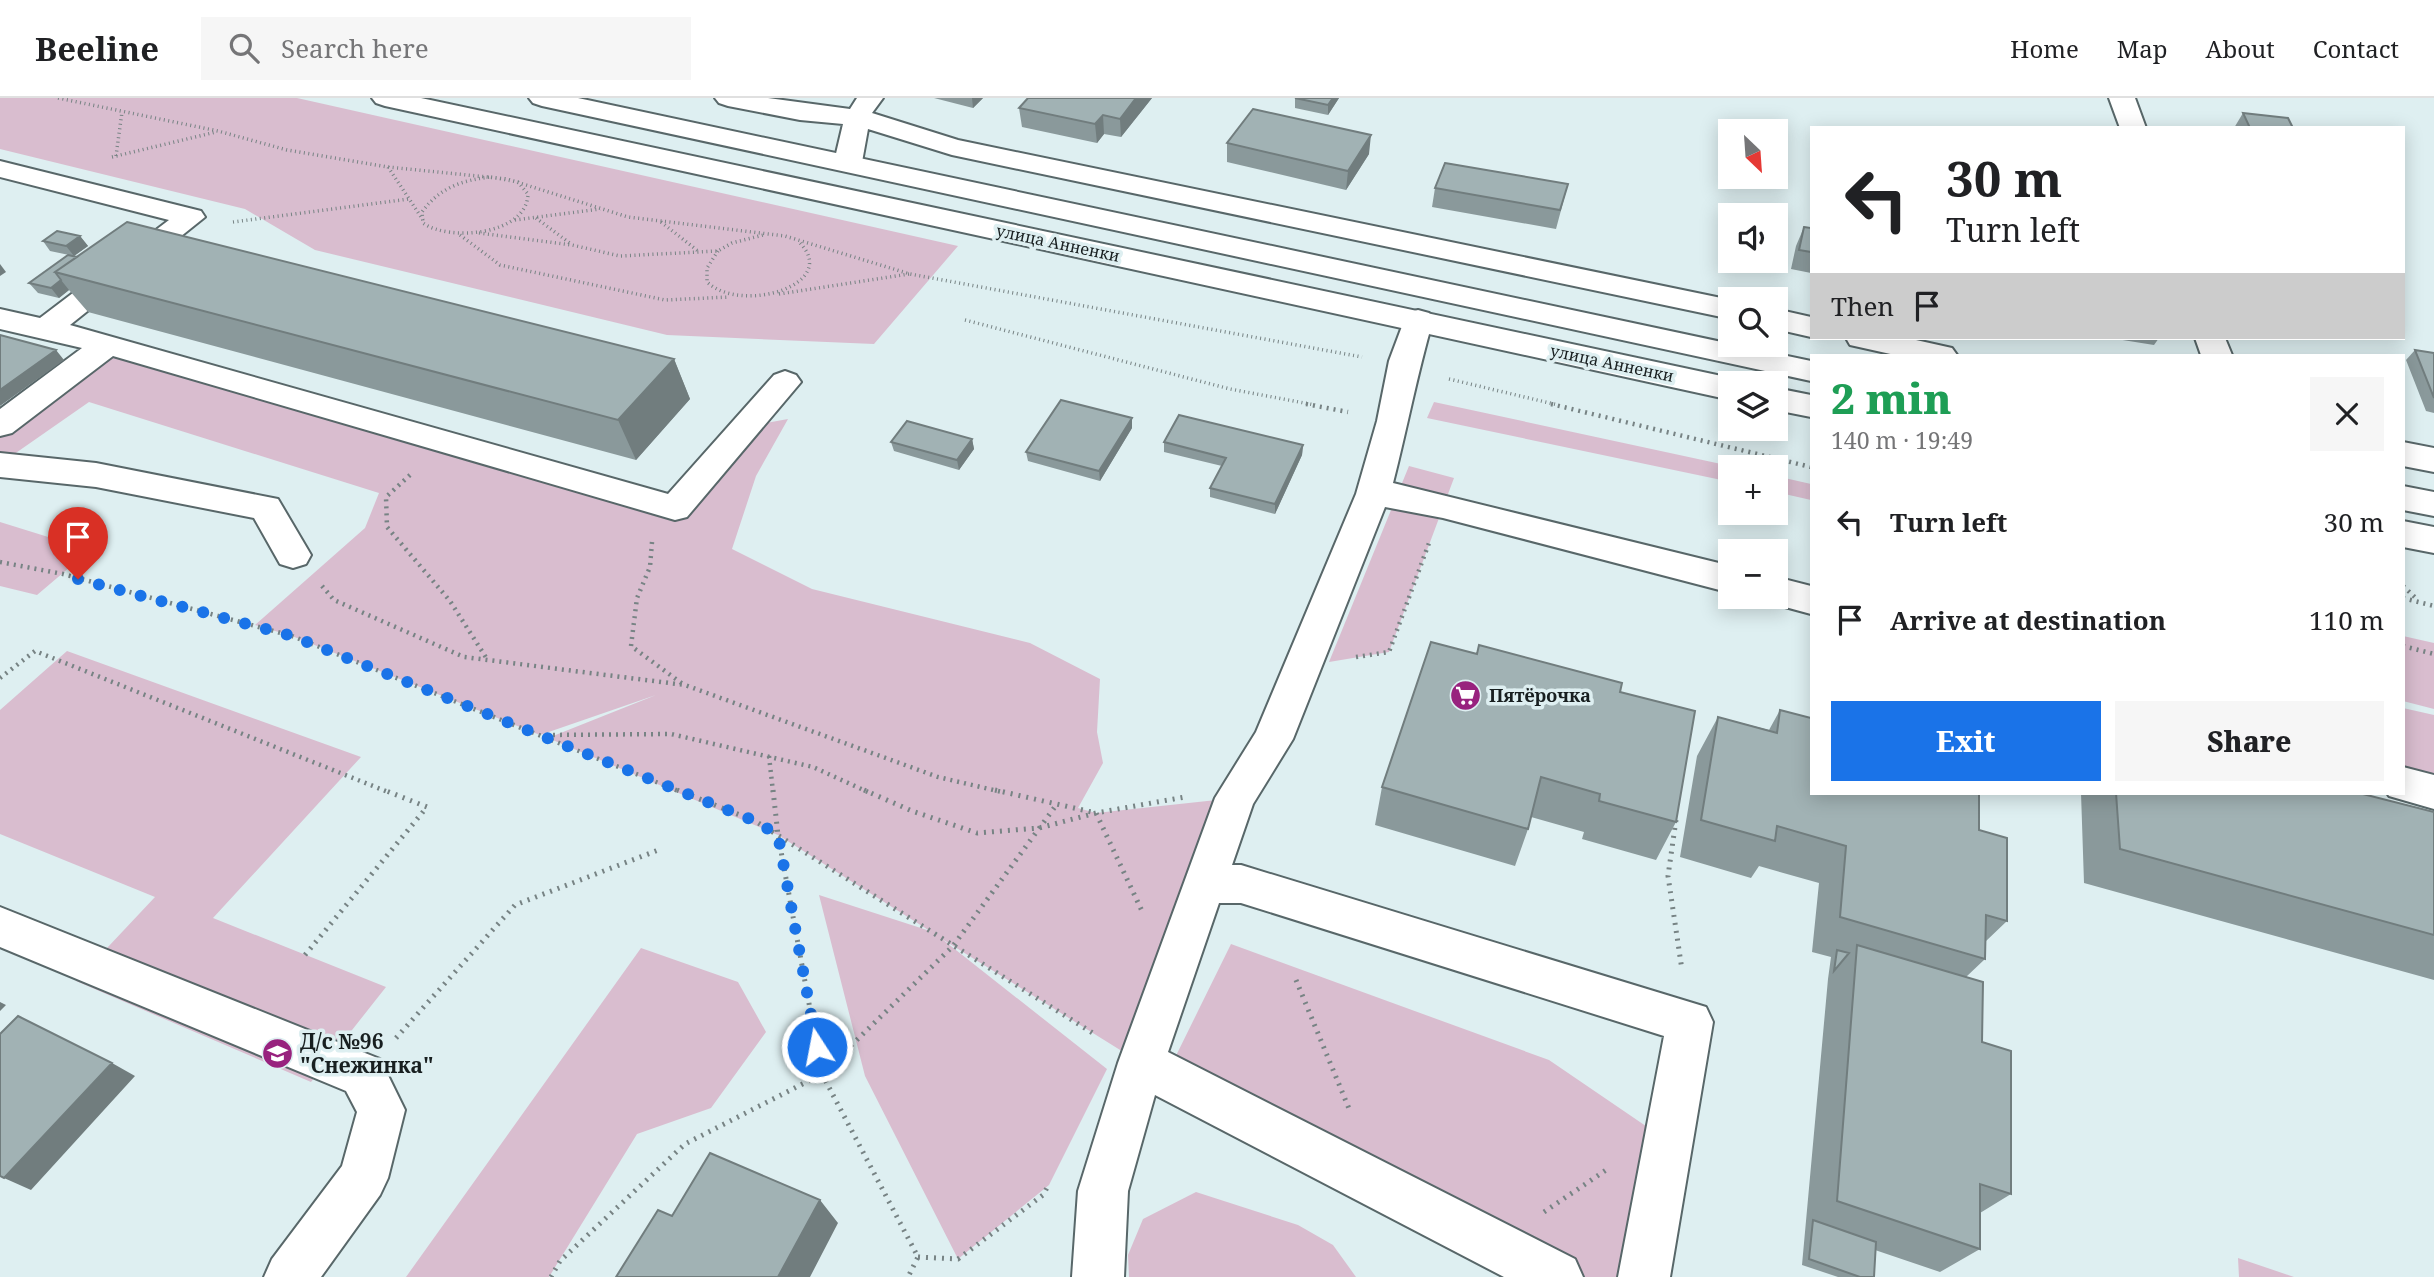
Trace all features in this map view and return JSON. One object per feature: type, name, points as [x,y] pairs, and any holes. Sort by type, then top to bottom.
[{"type":"main road","name":"улица Анненки","points":[[385,98],[1718,386]]},
{"type":"main road","name":"улица Анненки","points":[[542,98],[1810,370]]},
{"type":"main road","points":[[728,98],[800,112],[864,107],[952,147],[1718,307]]},
{"type":"main road","points":[[2122,98],[2132,126]]},
{"type":"main road","points":[[848,162],[864,107]]},
{"type":"main road","points":[[0,169],[191,217],[43,331]]},
{"type":"main road","points":[[0,195],[29,176]]},
{"type":"main road","points":[[0,319],[108,344],[675,508],[785,382]]},
{"type":"main road","points":[[1098,1277],[1102,1191],[1141,1063],[1235,798],[1273,739],[1373,494],[1393,421],[1405,360],[1418,320]]},
{"type":"main road","points":[[1788,322],[1810,327]]},
{"type":"main road","points":[[1870,340],[1936,354]]},
{"type":"main road","points":[[0,425],[108,344]]},
{"type":"main road","points":[[1788,401],[1810,406]]},
{"type":"main road","points":[[2405,454],[2434,460]]},
{"type":"main road","points":[[0,465],[96,475],[266,508],[293,555]]},
{"type":"main road","points":[[1373,494],[1398,496],[1443,506],[1718,577]]},
{"type":"main road","points":[[2405,498],[2434,504]]},
{"type":"main road","points":[[2405,534],[2434,540]]},
{"type":"main road","points":[[1788,594],[1810,600]]},
{"type":"main road","points":[[2405,785],[2434,792]]},
{"type":"main road","points":[[1203,884],[1241,884],[1690,1021],[1644,1277]]},
{"type":"main road","points":[[0,927],[363,1075],[380,1110],[363,1178],[290,1277]]},
{"type":"main road","points":[[1141,1063],[1557,1277]]},
{"type":"path","points":[[58,98],[218,131],[287,150],[388,167],[507,178],[628,217],[785,236],[909,274],[1372,359],[1405,360],[1434,367],[1443,378],[1810,467]]},
{"type":"path","points":[[116,156],[122,111]]},
{"type":"path","points":[[29,176],[218,131]]},
{"type":"path","points":[[388,167],[431,229],[460,236],[500,265],[665,300],[767,296],[909,274]]},
{"type":"path","points":[[424,221],[423,212],[429,201],[440,192],[473,179],[507,178],[520,183],[527,191],[528,200],[513,220]]},
{"type":"path","points":[[173,230],[409,199]]},
{"type":"path","points":[[460,236],[479,233],[513,220],[604,209]]},
{"type":"path","points":[[535,217],[572,245]]},
{"type":"path","points":[[660,221],[698,252]]},
{"type":"path","points":[[479,233],[572,245],[620,256],[718,251],[750,237],[785,236],[808,250],[811,260],[808,271],[799,281],[767,296]]},
{"type":"path","points":[[718,251],[708,261],[705,272],[708,283],[716,291],[731,297]]},
{"type":"path","points":[[965,320],[1230,389],[1393,421]]},
{"type":"path","points":[[386,497],[387,527],[450,600],[487,660]]},
{"type":"path","points":[[1353,658],[1389,652],[1443,506]]},
{"type":"path","points":[[675,508],[652,543],[650,567],[637,598],[631,646],[685,685]]},
{"type":"path","points":[[293,555],[334,600],[464,657],[685,685],[938,777],[1096,813]]},
{"type":"path","points":[[0,562],[63,574],[292,636],[755,821],[1141,1063]]},
{"type":"path","points":[[2405,588],[2421,602]]},
{"type":"path","points":[[2405,598],[2434,606]]},
{"type":"path","points":[[2405,647],[2434,654]]},
{"type":"path","points":[[0,678],[35,651],[427,807],[305,955]]},
{"type":"path","points":[[540,735],[671,734],[813,767],[912,811],[976,833],[1039,828],[1096,813],[1195,795],[1235,798]]},
{"type":"path","points":[[769,757],[778,835],[822,1074],[918,1257]]},
{"type":"path","points":[[551,1277],[560,1261],[685,1144],[822,1074],[953,946],[1057,803]]},
{"type":"path","points":[[1677,808],[1668,876],[1690,1021]]},
{"type":"path","points":[[1096,813],[1171,974]]},
{"type":"path","points":[[363,1075],[515,905],[661,849]]},
{"type":"path","points":[[1296,979],[1354,1119]]},
{"type":"path","points":[[1494,1245],[1615,1164]]},
{"type":"path","points":[[918,1257],[958,1259],[1043,1195],[1055,1173]]},
{"type":"path","points":[[908,1277],[918,1257]]},
{"type":"shaded area","points":[[0,98],[297,98],[958,246],[874,344],[667,335],[315,250],[245,209],[0,149]]},
{"type":"shaded area","points":[[108,344],[675,508],[745,427],[788,419],[756,476],[732,549],[812,589],[1030,643],[1100,679],[1097,732],[1103,763],[1078,808],[1096,813],[1235,798],[1141,1063],[942,939],[1107,1069],[1049,1185],[958,1259],[865,1076],[819,895],[930,931],[778,835],[548,738],[656,695],[540,735],[292,636],[255,625],[365,528],[379,493],[89,402],[0,464],[0,425]]},
{"type":"shaded area","points":[[1434,402],[1718,463],[1718,479],[1427,418]]},
{"type":"shaded area","points":[[1409,466],[1454,478],[1389,652],[1329,662]]},
{"type":"shaded area","points":[[1788,479],[1810,484],[1810,500],[1788,495]]},
{"type":"shaded area","points":[[0,522],[90,550],[37,595],[0,586]]},
{"type":"shaded area","points":[[2405,636],[2434,643],[2434,709],[2405,702]]},
{"type":"shaded area","points":[[67,651],[361,757],[213,918],[386,987],[311,1082],[76,981],[155,897],[0,834],[0,710]]},
{"type":"shaded area","points":[[2405,708],[2434,715],[2434,792],[2405,785]]},
{"type":"shaded area","points":[[1231,944],[1549,1060],[1659,1135],[1642,1277],[1557,1277],[1166,1076]]},
{"type":"shaded area","points":[[641,948],[738,982],[766,1032],[711,1108],[637,1134],[549,1277],[406,1277]]},
{"type":"shaded area","points":[[1196,1192],[1298,1225],[1333,1245],[1356,1277],[1129,1277],[1128,1255],[1143,1219]]},
{"type":"shaded area","points":[[2238,1258],[2294,1277],[2239,1277]]},
{"type":"building","points":[[1028,98],[1136,98],[1120,119],[1103,115],[1095,124],[1019,108]]},
{"type":"building","points":[[1295,98],[1333,98],[1328,105]]},
{"type":"building","points":[[1253,109],[1371,135],[1348,171],[1227,143]]},
{"type":"building","points":[[2243,113],[2288,118],[2292,126],[2249,126]]},
{"type":"building","points":[[1445,163],[1568,184],[1560,210],[1435,188]]},
{"type":"building","points":[[127,222],[674,359],[618,420],[55,272]]},
{"type":"building","points":[[1804,227],[1810,228],[1810,252],[1799,250]]},
{"type":"building","points":[[57,231],[80,236],[66,246],[43,241]]},
{"type":"building","points":[[68,255],[77,257],[55,272],[61,280],[51,288],[29,283]]},
{"type":"building","points":[[0,335],[56,350],[0,390]]},
{"type":"building","points":[[2415,350],[2434,353],[2434,398]]},
{"type":"building","points":[[1061,400],[1132,418],[1099,471],[1026,452]]},
{"type":"building","points":[[1179,415],[1303,445],[1275,504],[1210,488],[1226,458],[1164,442]]},
{"type":"building","points":[[907,421],[972,439],[957,460],[891,442]]},
{"type":"building","points":[[1431,642],[1477,654],[1479,645],[1622,683],[1620,692],[1695,711],[1676,822],[1599,801],[1600,794],[1541,777],[1528,829],[1382,787]]},
{"type":"building","points":[[1780,710],[1810,718],[1810,795],[1979,795],[1979,830],[2007,838],[2007,921],[1986,915],[1985,959],[1840,917],[1846,846],[1777,826],[1775,841],[1701,820],[1718,717],[1777,733]]},
{"type":"building","points":[[2116,795],[2367,795],[2434,812],[2434,935],[2120,849]]},
{"type":"building","points":[[1857,945],[1983,982],[1982,1042],[2011,1051],[2011,1194],[1980,1184],[1980,1249],[1837,1201]]},
{"type":"building","points":[[1837,950],[1849,953],[1834,971]]},
{"type":"building","points":[[18,1016],[112,1063],[4,1178],[0,1176],[0,1034]]},
{"type":"building","points":[[710,1153],[820,1200],[778,1277],[616,1277],[658,1210],[672,1216]]},
{"type":"building","points":[[1813,1220],[1876,1242],[1874,1277],[1860,1277],[1809,1259]]},
{"type":"place","name":"Пятёрочка","points":[[1466,695]]},
{"type":"place","name":"Д/с №96 \"Снежинка\"","points":[[277,1053]]},
{"type":"route","points":[[78,579],[292,636],[755,821],[778,835],[817,1047]]}]
